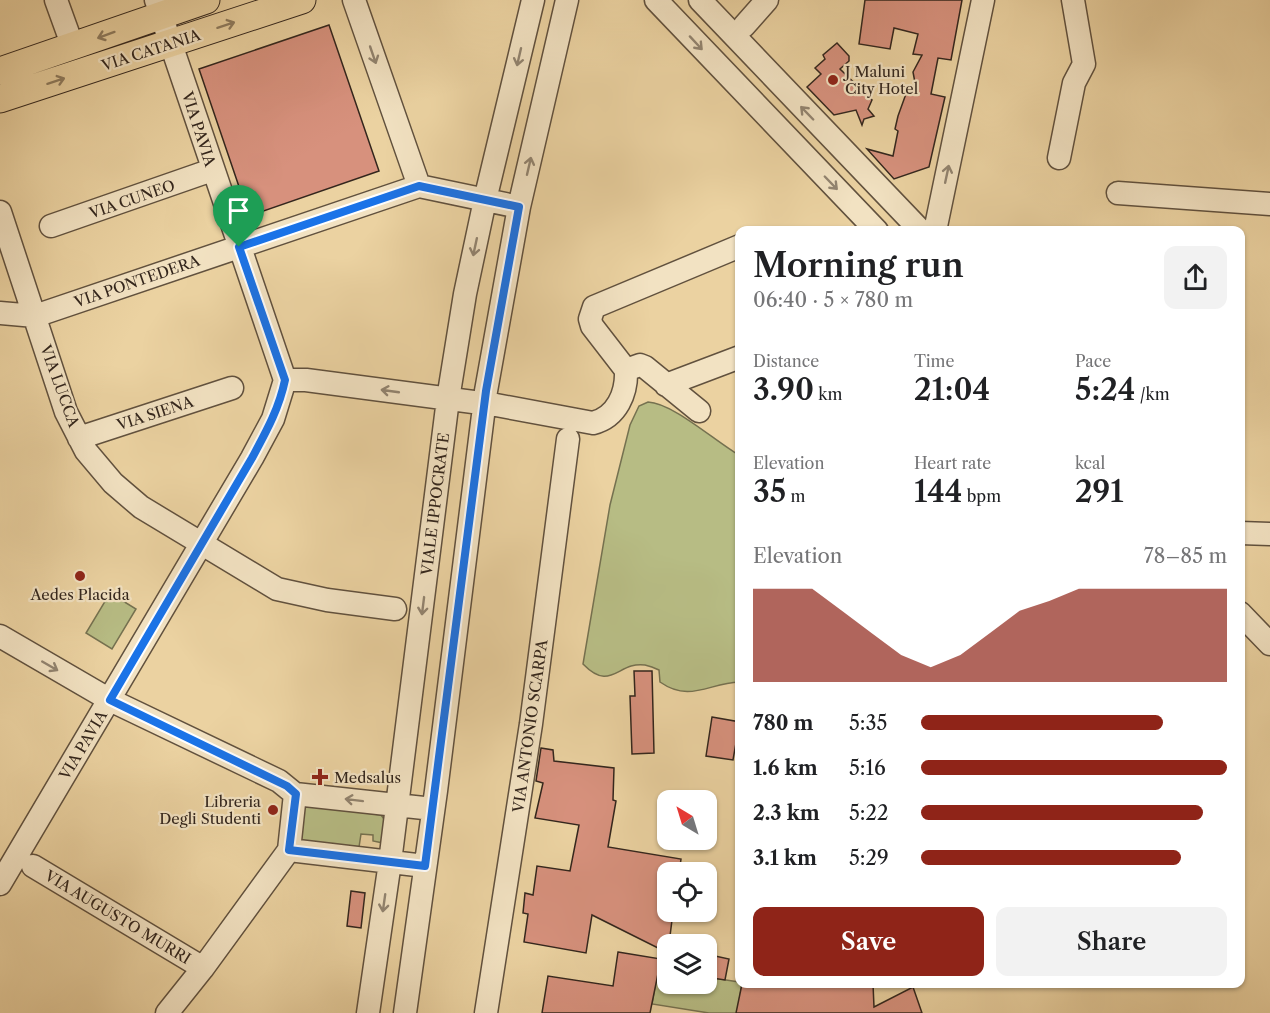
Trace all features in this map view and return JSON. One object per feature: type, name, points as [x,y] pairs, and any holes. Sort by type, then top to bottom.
[{"type":"main road","name":"VIA CATANIA","points":[[0,71],[73,47],[159,7],[206,0]]},
{"type":"main road","name":"VIA CATANIA","points":[[0,99],[302,0]]},
{"type":"street","points":[[56,0],[73,47]]},
{"type":"street","points":[[354,0],[419,186],[519,207]]},
{"type":"street","name":"VIALE IPPOCRATE","points":[[368,1013],[390,862],[448,399],[465,294],[532,0]]},
{"type":"street","points":[[405,1013],[484,404],[519,207],[567,0]]},
{"type":"street","points":[[656,0],[872,226]]},
{"type":"street","points":[[700,0],[916,226]]},
{"type":"street","points":[[744,26],[767,0]]},
{"type":"street","points":[[936,226],[983,0]]},
{"type":"street","points":[[1059,158],[1074,83],[1084,64],[1073,0]]},
{"type":"street","name":"VIA PAVIA","points":[[0,884],[202,544],[273,419],[285,380],[159,7]]},
{"type":"street","points":[[727,75],[751,54]]},
{"type":"street","name":"VIA CUNEO","points":[[51,226],[213,170]]},
{"type":"street","name":"VIA PONTEDERA","points":[[35,316],[419,186]]},
{"type":"street","points":[[1118,193],[1270,204]]},
{"type":"street","name":"VIA LUCCA","points":[[0,212],[61,399],[79,438],[99,468],[129,498],[277,590],[327,600],[394,609]]},
{"type":"street","points":[[285,380],[306,380],[484,404],[593,423],[603,420],[618,405],[624,392],[626,370],[592,326],[591,312],[600,302],[735,248]]},
{"type":"street","points":[[0,313],[35,316]]},
{"type":"street","points":[[666,385],[735,359]]},
{"type":"street","points":[[626,370],[640,365],[645,367],[699,411]]},
{"type":"street","name":"VIA SIENA","points":[[79,438],[232,388]]},
{"type":"street","name":"VIA ANTONIO SCARPA","points":[[486,1013],[531,724],[568,439]]},
{"type":"street","points":[[1245,533],[1270,534]]},
{"type":"street","points":[[1245,618],[1270,644]]},
{"type":"street","points":[[0,636],[110,700],[279,781],[296,794],[433,808]]},
{"type":"street","points":[[167,1013],[203,968],[289,850],[296,794]]},
{"type":"street","points":[[289,850],[425,866]]},
{"type":"street","name":"VIA AUGUSTO MURRI","points":[[16,856],[203,968]]},
{"type":"green space","points":[[648,402],[670,409],[735,452],[735,682],[700,690],[681,691],[660,682],[659,670],[649,666],[636,665],[608,676],[601,676],[583,664],[610,505],[630,425],[639,406]]},
{"type":"green space","points":[[110,593],[136,609],[112,649],[86,633]]},
{"type":"green space","points":[[305,805],[381,815],[387,823],[383,843],[373,841],[373,835],[361,834],[359,847],[300,841]]},
{"type":"green space","points":[[657,975],[657,994],[717,994],[717,979],[735,981],[735,988],[741,988],[737,1013],[709,1013],[652,1004]]},
{"type":"building","points":[[865,0],[962,0],[951,60],[938,58],[931,94],[945,97],[929,167],[894,179],[867,149],[893,156],[898,131],[895,129],[898,116],[907,91],[917,93],[913,72],[922,55],[913,54],[918,34],[894,28],[890,49],[859,44]]},
{"type":"building","points":[[329,25],[379,171],[249,216],[199,69]]},
{"type":"building","name":"J Maluni City Hotel","points":[[837,43],[849,56],[849,61],[840,69],[872,100],[868,109],[874,116],[864,119],[862,125],[856,110],[834,115],[807,87],[821,74],[815,68],[825,59],[823,55]]},
{"type":"building","points":[[634,671],[652,671],[654,753],[632,754],[630,696],[635,696]]},
{"type":"building","points":[[712,717],[735,721],[733,760],[706,756]]},
{"type":"building","points":[[541,748],[553,750],[554,761],[614,768],[613,800],[616,801],[608,847],[681,859],[681,862],[657,862],[657,922],[672,922],[670,934],[657,934],[657,948],[592,915],[586,953],[524,942],[528,914],[523,913],[525,893],[533,895],[537,866],[570,871],[579,825],[535,818],[543,783],[536,781]]},
{"type":"building","points":[[351,891],[365,893],[361,928],[347,926]]},
{"type":"building","points":[[618,952],[657,958],[657,979],[650,1013],[542,1013],[548,976],[613,986]]},
{"type":"building","points":[[717,956],[729,959],[725,980],[717,979]]},
{"type":"building","points":[[741,988],[873,988],[874,1007],[913,988],[922,1013],[736,1013]]},
{"type":"place","name":"J Maluni City Hotel","points":[[833,80]]},
{"type":"place","name":"Aedes Placida","points":[[80,576]]},
{"type":"place","name":"Medsalus","points":[[320,777]]},
{"type":"place","name":"Libreria Degli Studenti","points":[[273,810]]},
{"type":"route","points":[[419,186],[519,207],[486,391],[425,866],[289,850],[296,794],[287,786],[110,700],[252,458],[273,419],[282,393],[285,380],[239,247],[419,186]]}]
